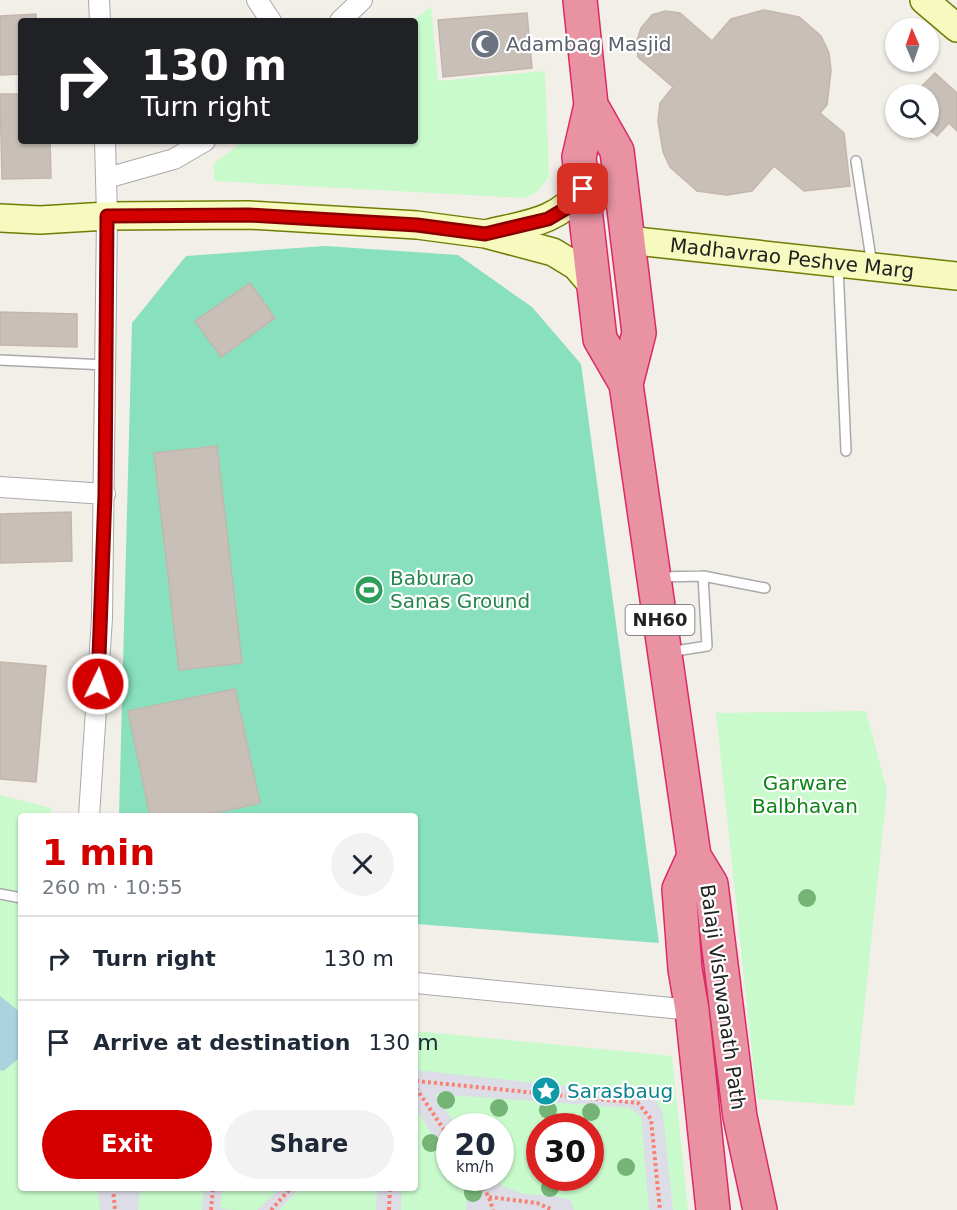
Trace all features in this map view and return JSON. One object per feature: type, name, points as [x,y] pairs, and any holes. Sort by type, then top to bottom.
[{"type":"highway","name":"NH60","points":[[580,0],[591,105],[579,157],[600,339],[626,384],[694,856]]},
{"type":"highway","name":"NH60","points":[[591,105],[617,151],[639,333],[626,384]]},
{"type":"highway","name":"Balaji Vishwanath Path","points":[[694,856],[679,889],[685,969],[692,1010],[713,1210]]},
{"type":"highway","name":"Balaji Vishwanath Path","points":[[694,856],[711,884],[740,1117],[760,1210]]},
{"type":"street","points":[[99,0],[100,18]]},
{"type":"street","points":[[257,0],[269,18]]},
{"type":"street","points":[[343,18],[362,0]]},
{"type":"street","points":[[924,0],[957,28]]},
{"type":"street","points":[[90,813],[102,618],[105,494],[107,216],[105,144]]},
{"type":"street","points":[[107,178],[174,159],[200,144]]},
{"type":"street","points":[[485,234],[548,219],[570,206],[583,189]]},
{"type":"street","points":[[0,218],[40,220],[107,216],[249,215],[417,225],[485,234],[553,252],[576,266],[594,287]]},
{"type":"street","name":"Madhavrao Peshve Marg","points":[[627,240],[957,276]]},
{"type":"street","points":[[0,487],[105,494]]},
{"type":"street","points":[[418,983],[692,1010]]},
{"type":"lane","points":[[856,161],[872,267]]},
{"type":"lane","points":[[838,263],[846,451]]},
{"type":"lane","points":[[0,360],[106,365]]},
{"type":"lane","points":[[655,578],[703,576],[765,588]]},
{"type":"lane","points":[[665,652],[707,646],[703,576]]},
{"type":"lane","points":[[0,894],[18,897]]},
{"type":"path","points":[[418,1081],[638,1103],[645,1108],[651,1119],[660,1210]]},
{"type":"path","points":[[418,1091],[436,1118]]},
{"type":"path","points":[[113,1191],[114,1210]]},
{"type":"path","points":[[211,1210],[213,1191]]},
{"type":"path","points":[[271,1210],[288,1191]]},
{"type":"path","points":[[389,1210],[390,1191]]},
{"type":"path","points":[[485,1191],[493,1210]]},
{"type":"path","points":[[489,1197],[537,1203],[553,1210]]},
{"type":"green space","points":[[431,7],[438,81],[545,71],[549,177],[537,192],[524,198],[214,181],[214,163],[240,144],[418,144],[418,18],[415,18]]},
{"type":"green space","name":"Baburao Sanas Ground","points":[[325,246],[458,255],[532,307],[581,364],[659,943],[418,924],[418,813],[119,813],[132,323],[186,256]]},
{"type":"green space","name":"Garware Balbhavan","points":[[866,711],[887,790],[854,1106],[757,1099],[716,713]]},
{"type":"green space","name":"Sarasbaug","points":[[0,795],[51,808],[52,813],[18,813],[18,1191],[418,1191],[418,1031],[672,1056],[688,1210],[0,1210]]},
{"type":"shaded area","points":[[418,1070],[646,1095],[657,1101],[663,1115],[673,1210],[649,1210],[641,1116],[630,1108],[434,1094],[448,1113],[436,1113],[436,1141],[418,1111]]},
{"type":"shaded area","points":[[514,1190],[524,1194],[555,1196],[571,1200],[574,1210],[466,1210],[467,1191]]},
{"type":"shaded area","points":[[98,1191],[140,1191],[138,1210],[100,1210]]},
{"type":"shaded area","points":[[204,1191],[222,1191],[220,1209],[241,1210],[202,1210]]},
{"type":"shaded area","points":[[278,1191],[297,1191],[279,1210],[257,1210]]},
{"type":"shaded area","points":[[377,1191],[402,1191],[401,1210],[376,1210]]},
{"type":"water","points":[[0,996],[18,1011],[18,1059],[3,1071],[0,1070]]},
{"type":"building","points":[[764,10],[799,17],[821,36],[829,53],[831,70],[827,105],[820,113],[844,133],[850,186],[804,191],[774,166],[752,191],[727,195],[697,191],[670,167],[663,152],[658,121],[660,103],[673,87],[638,57],[636,43],[641,28],[652,15],[665,11],[680,13],[712,41],[731,19]]},
{"type":"building","name":"Adambag Masjid","points":[[527,13],[532,68],[443,77],[438,20]]},
{"type":"building","points":[[36,14],[36,18],[18,18],[18,74],[0,75],[0,16]]},
{"type":"building","points":[[935,73],[957,93],[957,131],[949,123],[939,134],[939,84],[924,84]]},
{"type":"building","points":[[0,94],[18,94],[18,144],[50,144],[51,178],[2,179]]},
{"type":"building","points":[[250,283],[275,318],[221,357],[195,321]]},
{"type":"building","points":[[0,312],[77,314],[77,347],[0,345]]},
{"type":"building","points":[[217,446],[242,663],[179,670],[154,453]]},
{"type":"building","points":[[71,512],[72,561],[0,563],[0,514]]},
{"type":"building","points":[[0,662],[46,666],[36,782],[0,779]]},
{"type":"building","points":[[235,689],[260,803],[215,813],[149,813],[128,711]]},
{"type":"place","name":"Adambag Masjid","points":[[485,44]]},
{"type":"place","name":"Baburao Sanas Ground","points":[[369,590]]},
{"type":"place","name":"Sarasbaug","points":[[546,1091]]},
{"type":"route","points":[[98,684],[105,494],[107,216],[249,215],[417,225],[485,234],[548,219],[570,206],[583,189]]}]
